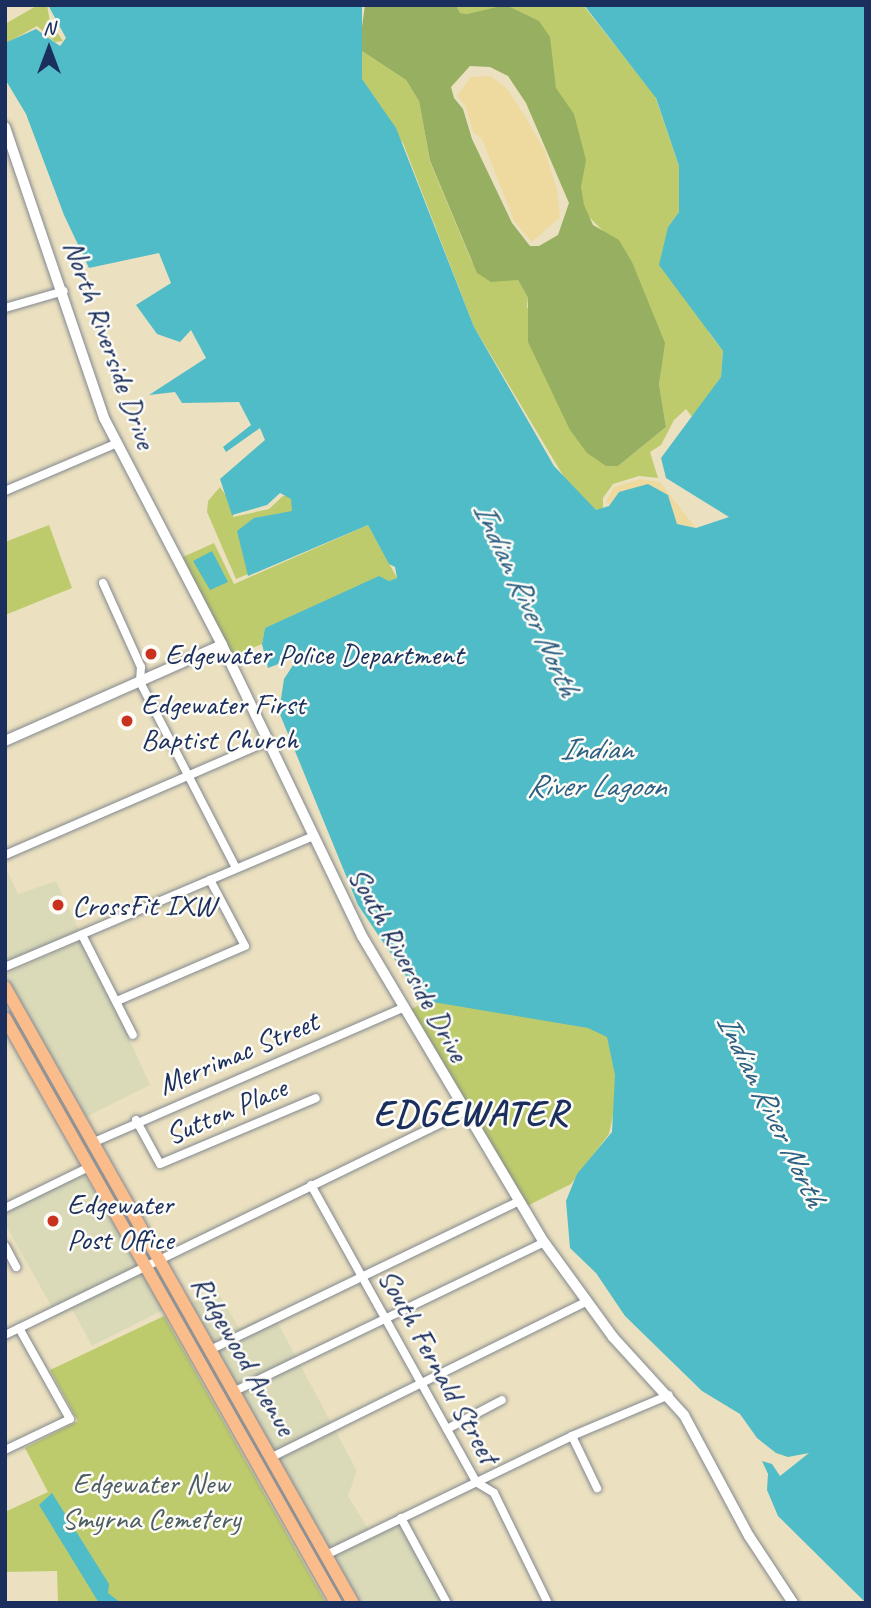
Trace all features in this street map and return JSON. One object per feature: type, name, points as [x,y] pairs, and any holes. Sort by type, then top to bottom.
[{"type":"main road","name":"Ridgewood Avenue","points":[[5,987],[212,1349],[353,1603]]},
{"type":"main road","name":"Ridgewood Avenue","points":[[5,1018],[336,1603]]},
{"type":"main road","points":[[18,1040],[33,1050],[57,1092],[66,1097]]},
{"type":"main road","points":[[267,1479],[278,1484],[313,1546],[325,1553]]},
{"type":"main road","points":[[319,1573],[330,1576],[346,1603]]},
{"type":"street","name":"North Riverside Drive","points":[[5,127],[115,444],[222,645]]},
{"type":"street","points":[[5,308],[64,292]]},
{"type":"street","points":[[5,491],[115,444]]},
{"type":"street","points":[[103,583],[141,667],[140,682],[236,868]]},
{"type":"street","points":[[5,741],[222,645]]},
{"type":"street","name":"South Riverside Drive","points":[[222,645],[312,837],[404,1008],[464,1112],[518,1202],[585,1303],[669,1395],[704,1448],[749,1536],[793,1603]]},
{"type":"street","points":[[5,855],[268,741]]},
{"type":"street","points":[[5,967],[312,837]]},
{"type":"street","points":[[117,1001],[245,946],[210,880]]},
{"type":"street","points":[[82,935],[133,1035]]},
{"type":"street","name":"Merrimac Street","points":[[92,1143],[136,1120],[404,1008]]},
{"type":"street","name":"Sutton Place","points":[[136,1120],[160,1164],[316,1098]]},
{"type":"street","points":[[5,1335],[464,1112]]},
{"type":"street","points":[[5,1208],[89,1167]]},
{"type":"street","name":"South Fernald Street","points":[[311,1185],[477,1482],[494,1493],[548,1603]]},
{"type":"street","points":[[212,1349],[518,1202]]},
{"type":"street","points":[[235,1391],[544,1242]]},
{"type":"street","points":[[5,1246],[16,1268]]},
{"type":"street","points":[[272,1457],[585,1303]]},
{"type":"street","points":[[5,1450],[70,1419],[19,1328]]},
{"type":"street","points":[[325,1553],[572,1436],[669,1395]]},
{"type":"street","points":[[447,1429],[502,1400]]},
{"type":"street","points":[[572,1436],[597,1489]]},
{"type":"street","points":[[401,1518],[447,1603]]},
{"type":"shaded area","points":[[5,866],[18,894],[56,881],[80,932],[5,962]]},
{"type":"shaded area","points":[[84,939],[150,1085],[86,1117],[5,975]]},
{"type":"shaded area","points":[[82,1172],[165,1309],[92,1346],[72,1309],[57,1316],[5,1224],[5,1207]]},
{"type":"shaded area","points":[[216,1289],[239,1328],[273,1314],[357,1471],[348,1496],[369,1530],[398,1516],[446,1603],[357,1603],[190,1304]]},
{"type":"green space","points":[[38,5],[47,5],[50,22],[63,41],[55,42],[37,26],[5,44],[5,24]]},
{"type":"green space","points":[[365,5],[456,5],[460,13],[467,14],[506,5],[539,21],[550,37],[556,88],[574,114],[586,160],[581,187],[584,205],[593,225],[619,240],[632,262],[665,343],[659,384],[666,427],[618,466],[606,466],[587,453],[570,430],[528,342],[528,298],[518,280],[491,282],[477,273],[430,161],[419,101],[406,80],[359,49]],"holes":[[[470,66],[490,67],[508,76],[526,103],[569,203],[558,235],[539,246],[530,246],[512,223],[472,139],[463,109],[454,98],[451,87]]]},
{"type":"green space","points":[[456,5],[583,5],[655,96],[679,166],[679,212],[668,227],[709,333],[723,351],[721,377],[693,418],[686,409],[674,420],[661,445],[650,452],[658,478],[639,476],[613,484],[603,498],[603,511],[592,510],[567,482],[474,327],[403,143],[379,117],[350,54],[359,49],[406,80],[419,101],[430,162],[472,262],[518,280],[528,298],[527,307],[618,466],[666,427],[659,384],[661,364],[603,231],[585,213],[555,83],[484,11],[460,13]]},
{"type":"green space","points":[[220,487],[235,509],[233,517],[269,509],[283,496],[289,496],[297,507],[251,573],[236,579],[207,512],[208,501]]},
{"type":"green space","points":[[49,525],[72,588],[5,615],[5,542]]},
{"type":"green space","points":[[368,525],[397,578],[265,628],[262,644],[230,657],[183,557],[214,543],[234,584]]},
{"type":"green space","points":[[591,994],[623,1068],[609,1134],[571,1184],[525,1207],[409,1010],[435,998]]},
{"type":"green space","name":"Edgewater New Smyrna Cemetery","points":[[164,1316],[326,1603],[58,1603],[57,1571],[5,1572],[5,1512],[48,1492],[25,1448],[78,1421],[50,1370]]},
{"type":"sand","points":[[491,76],[507,89],[526,118],[545,151],[557,190],[560,217],[532,242],[514,221],[482,139],[473,132],[466,107],[457,96],[471,77]]},
{"type":"sand","points":[[640,479],[660,482],[696,528],[677,524],[668,495],[619,492],[610,505],[606,502],[614,487]]},
{"type":"water","name":"Indian River Lagoon","points":[[48,5],[362,5],[362,79],[396,128],[474,327],[554,466],[596,510],[609,506],[619,492],[648,484],[668,495],[677,524],[696,528],[729,517],[666,478],[661,458],[721,377],[723,351],[659,265],[668,227],[679,212],[679,166],[656,98],[584,5],[866,5],[866,1603],[778,1516],[767,1490],[768,1474],[762,1461],[772,1464],[780,1476],[809,1453],[788,1457],[776,1453],[757,1438],[740,1414],[702,1391],[625,1316],[596,1273],[570,1248],[566,1201],[577,1174],[612,1132],[615,1075],[607,1037],[588,1028],[433,1002],[414,988],[358,905],[279,712],[284,679],[299,656],[268,668],[262,644],[265,628],[379,576],[389,581],[397,578],[395,567],[389,564],[368,525],[248,576],[237,531],[254,518],[292,511],[291,499],[280,493],[267,505],[232,515],[220,479],[265,440],[260,428],[226,452],[223,447],[251,425],[239,402],[182,403],[175,392],[149,395],[206,358],[191,330],[180,342],[157,334],[136,305],[171,283],[159,253],[89,268],[64,215],[26,114],[5,79],[5,43],[36,29],[60,46],[66,38]]},
{"type":"water","points":[[212,551],[228,582],[210,590],[193,561]]},
{"type":"water","points":[[52,1493],[109,1584],[108,1593],[121,1603],[99,1603],[39,1505]]},
{"type":"place","name":"Edgewater Police Department","points":[[151,654]]},
{"type":"place","name":"Edgewater First Baptist Church","points":[[127,721]]},
{"type":"place","name":"CrossFit IXW","points":[[58,905]]},
{"type":"place","name":"Edgewater Post Office","points":[[53,1221]]},
{"type":"district","name":"EDGEWATER","points":[[471,1113]]},
{"type":"water label","name":"Indian River North","points":[[526,599]]},
{"type":"water label","name":"Indian River North","points":[[771,1110]]}]
